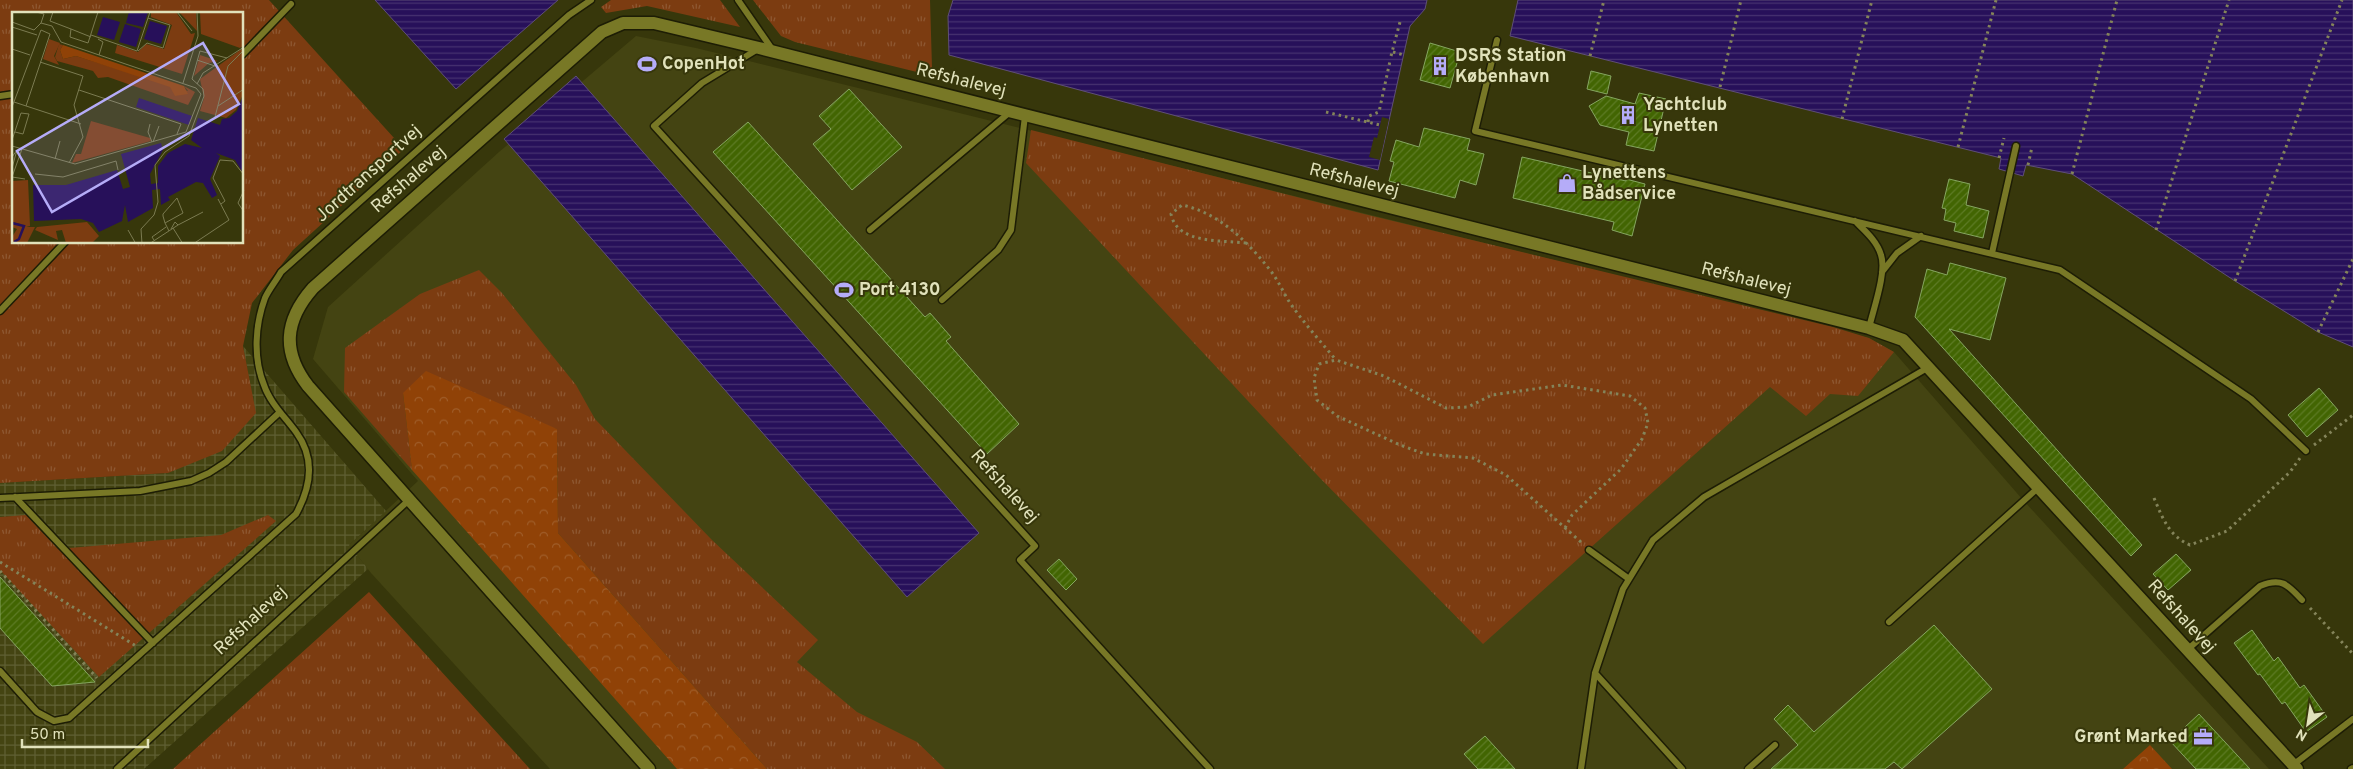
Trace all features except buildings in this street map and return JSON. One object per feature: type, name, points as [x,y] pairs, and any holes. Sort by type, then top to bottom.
[{"type":"street","name":"Refshalevej","points":[[649,769],[409,500],[297,371],[291,357],[289,338],[292,320],[300,302],[313,288],[602,32],[623,22],[654,22],[759,48],[1869,328],[1903,340],[2295,767]]},
{"type":"lane","name":"Jordtransportvej","points":[[0,671],[37,712],[54,721],[70,718],[296,514],[307,496],[310,474],[308,456],[298,434],[280,412],[264,385],[256,343],[258,323],[266,298],[282,272],[569,15],[591,0]]},
{"type":"lane","points":[[738,0],[774,52]]},
{"type":"lane","points":[[244,53],[291,4]]},
{"type":"lane","points":[[1497,40],[1475,131],[2060,270],[2251,399],[2306,451]]},
{"type":"lane","name":"Refshalevej","points":[[759,48],[702,83],[654,126],[1034,546],[1020,560],[1210,769]]},
{"type":"lane","points":[[870,230],[1010,112]]},
{"type":"lane","points":[[942,300],[998,250],[1011,230],[1025,116]]},
{"type":"lane","points":[[1992,253],[2016,146]]},
{"type":"lane","points":[[1855,221],[1876,243],[1882,257],[1882,272],[1869,328]]},
{"type":"lane","points":[[1882,272],[1897,252],[1921,236]]},
{"type":"lane","points":[[0,312],[63,244]]},
{"type":"lane","points":[[1580,769],[1595,673],[1623,589],[1653,540],[1704,496],[1929,367]]},
{"type":"lane","points":[[0,498],[140,491],[191,481],[209,473],[226,462],[280,412]]},
{"type":"lane","points":[[1889,622],[2039,487]]},
{"type":"lane","points":[[15,497],[153,643]]},
{"type":"lane","name":"Refshalevej","points":[[117,769],[409,500]]},
{"type":"lane","points":[[1590,550],[1629,579]]},
{"type":"lane","points":[[2187,650],[2260,586],[2270,582],[2280,582],[2291,588],[2302,600]]},
{"type":"lane","points":[[1595,673],[1682,769]]},
{"type":"lane","points":[[2295,767],[2353,719]]},
{"type":"lane","points":[[1748,769],[1775,745]]},
{"type":"path","points":[[1590,56],[1604,0]]},
{"type":"path","points":[[1720,87],[1741,0]]},
{"type":"path","points":[[1842,119],[1872,0]]},
{"type":"path","points":[[1958,147],[1996,0]]},
{"type":"path","points":[[2072,174],[2117,0]]},
{"type":"path","points":[[2156,230],[2229,0]]},
{"type":"path","points":[[2235,281],[2342,0]]},
{"type":"path","points":[[1368,122],[1369,116],[1379,112],[1400,22]]},
{"type":"path","points":[[1391,57],[1404,55]]},
{"type":"path","points":[[1326,112],[1380,124]]},
{"type":"path","points":[[1999,158],[2004,138]]},
{"type":"path","points":[[2028,165],[2032,147]]},
{"type":"path","points":[[1246,243],[1199,238],[1182,233],[1173,222],[1171,214],[1182,205],[1198,208],[1224,224],[1246,243],[1271,271],[1312,332],[1336,360],[1384,376],[1446,408],[1468,407],[1492,395],[1562,386],[1630,396],[1645,408],[1648,423],[1642,439],[1621,469],[1572,515],[1565,528]]},
{"type":"path","points":[[2318,332],[2353,259]]},
{"type":"path","points":[[1336,360],[1319,364],[1314,378],[1317,400],[1337,416],[1400,445],[1425,454],[1473,458],[1506,475],[1590,550]]},
{"type":"path","points":[[2154,498],[2170,533],[2180,541],[2190,545],[2227,531],[2290,472],[2306,451],[2353,415]]},
{"type":"path","points":[[0,562],[144,651]]},
{"type":"path","points":[[0,570],[104,686]]},
{"type":"path","points":[[2302,600],[2353,654]]},
{"type":"shaded area","points":[[375,0],[558,0],[456,89]]},
{"type":"shaded area","points":[[953,0],[1427,0],[1425,9],[1410,26],[1378,170],[949,55],[948,16]]},
{"type":"shaded area","points":[[1518,0],[2353,0],[2353,347],[2318,332],[2235,281],[2072,174],[2026,165],[2023,176],[1999,169],[2001,158],[1510,36]]},
{"type":"shaded area","points":[[636,36],[696,48],[1869,338],[1894,352],[2023,500],[2269,769],[550,769],[371,573],[349,545],[418,481],[313,359],[328,307],[499,152]]},
{"type":"shaded area","points":[[576,76],[979,533],[907,597],[504,139]]},
{"type":"shaded area","points":[[243,346],[386,511],[349,545],[368,569],[144,769],[0,769],[0,483],[168,473],[255,412]]},
{"type":"green space","points":[[0,0],[269,0],[404,149],[293,250],[252,303],[243,346],[256,413],[222,451],[168,473],[0,483]]},
{"type":"green space","points":[[611,0],[720,0],[740,27],[647,6],[606,13],[601,7]]},
{"type":"green space","points":[[753,0],[930,0],[932,68],[921,73],[795,42],[781,36]]},
{"type":"green space","points":[[1031,130],[1364,214],[1833,327],[1869,338],[1894,352],[1858,396],[1830,394],[1806,416],[1770,387],[1483,644],[1318,476],[1026,163]]},
{"type":"green space","points":[[479,270],[502,293],[576,385],[595,419],[712,540],[818,640],[797,662],[857,712],[917,742],[945,769],[767,769],[558,533],[557,429],[403,393],[412,470],[344,392],[345,348],[420,294]]},
{"type":"green space","points":[[426,371],[557,429],[558,533],[767,769],[677,769],[412,470],[403,393]]},
{"type":"green space","points":[[26,515],[58,549],[221,535],[268,515],[276,521],[99,677],[0,570],[0,517]]},
{"type":"green space","points":[[369,592],[530,769],[173,769]]},
{"type":"green space","points":[[2150,745],[2172,769],[2123,769]]},
{"type":"pier","points":[[1382,117],[1389,119],[1380,160],[1369,157],[1374,137],[1377,138]]},
{"type":"place","name":"CopenHot","points":[[647,64]]},
{"type":"place","name":"DSRS Station København","points":[[1440,66]]},
{"type":"place","name":"Yachtclub Lynetten","points":[[1628,115]]},
{"type":"place","name":"Lynettens Bådservice","points":[[1567,183]]},
{"type":"place","name":"Port 4130","points":[[844,290]]},
{"type":"place","name":"Grønt Marked","points":[[2203,737]]}]
